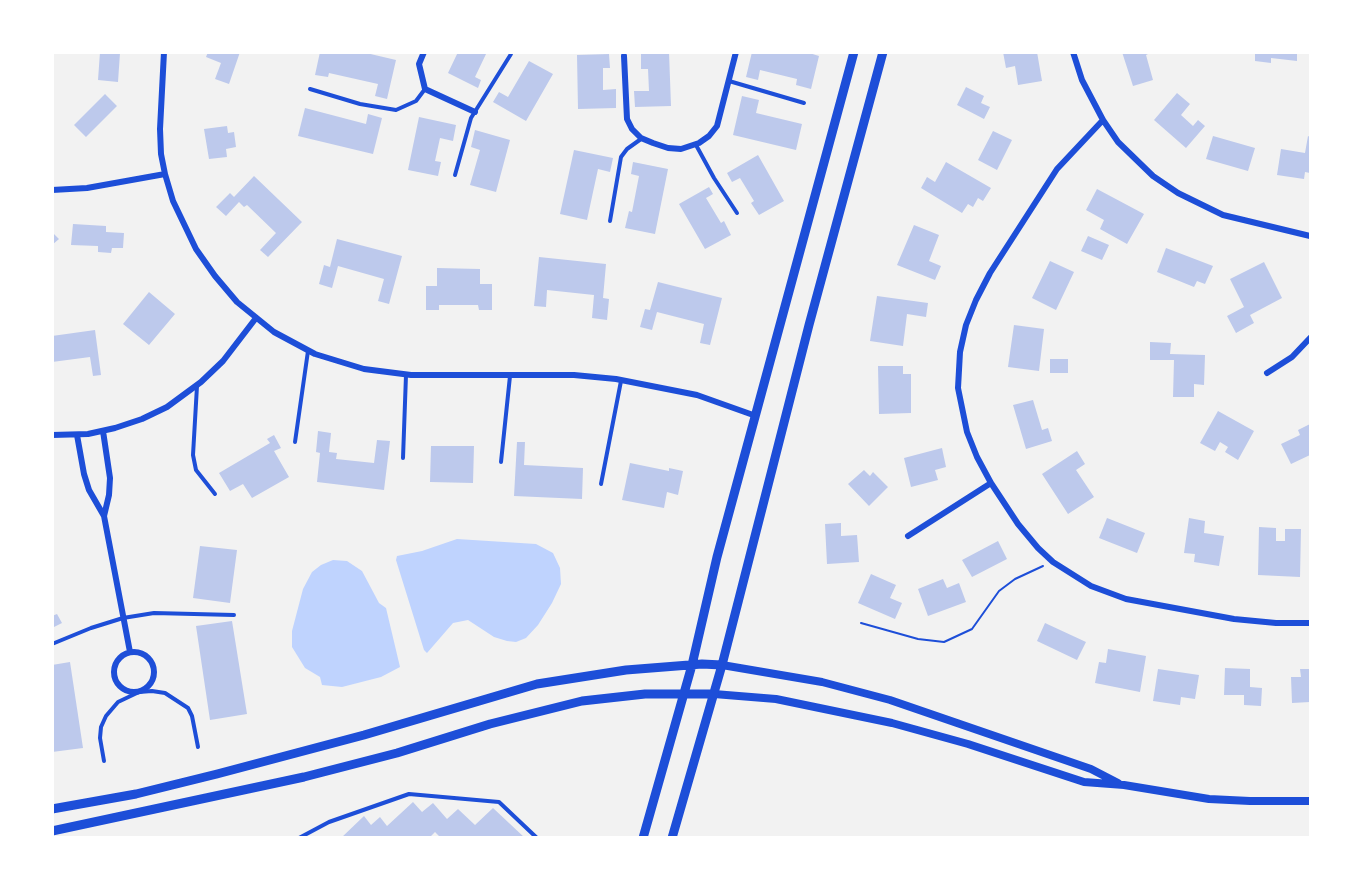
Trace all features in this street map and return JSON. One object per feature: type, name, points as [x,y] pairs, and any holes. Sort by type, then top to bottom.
[{"type":"main road","points":[[643,837],[692,665],[717,557],[854,52]]},
{"type":"main road","points":[[672,837],[722,666],[809,325],[883,52]]},
{"type":"main road","points":[[52,809],[136,794],[217,774],[364,735],[537,684],[626,670],[692,665],[722,666]]},
{"type":"main road","points":[[52,831],[304,777],[397,753],[490,724],[582,702],[645,694],[714,694]]},
{"type":"street","points":[[164,52],[160,129],[165,174],[173,201],[196,249],[215,276],[237,302],[274,332],[308,351],[333,361],[364,369],[406,375],[574,375],[621,380],[697,395],[756,416]]},
{"type":"street","points":[[424,52],[419,64],[425,89],[475,112]]},
{"type":"street","points":[[624,56],[627,119],[632,129],[641,138],[668,148],[681,149],[696,145],[709,136],[717,126],[736,52]]},
{"type":"street","points":[[1073,52],[1082,80],[1103,120],[1118,142],[1138,162],[1178,193],[1223,216],[1311,236]]},
{"type":"street","points":[[1103,120],[1057,168],[990,273],[966,325],[958,370],[960,406],[973,449],[991,483],[1018,524],[1053,562],[1091,586],[1125,599],[1234,619],[1276,623],[1311,623]]},
{"type":"street","points":[[52,190],[87,188],[165,174]]},
{"type":"street","points":[[52,435],[77,435],[103,431],[142,419],[167,407],[197,385],[223,361],[256,318]]},
{"type":"street","points":[[1267,373],[1292,357],[1311,338]]},
{"type":"street","points":[[103,431],[110,478],[104,516]]},
{"type":"street","points":[[77,435],[86,482],[104,516],[130,652]]},
{"type":"street","points":[[908,536],[991,483]]},
{"type":"street","points":[[130,652],[145,655],[151,660],[154,668],[152,683],[139,692],[123,690],[114,677],[117,661],[122,655],[130,652]]},
{"type":"street","points":[[722,666],[822,682],[890,700],[1091,769],[1124,785]]},
{"type":"street","points":[[714,694],[776,699],[892,723],[968,744],[1084,782],[1124,785],[1209,799],[1311,801]]},
{"type":"lane","points":[[455,175],[467,128],[511,54]]},
{"type":"lane","points":[[729,81],[804,103]]},
{"type":"lane","points":[[310,89],[360,104],[396,110],[416,101],[425,89]]},
{"type":"lane","points":[[610,221],[621,157],[641,138]]},
{"type":"lane","points":[[696,145],[737,213]]},
{"type":"lane","points":[[296,442],[308,351]]},
{"type":"lane","points":[[403,458],[406,375]]},
{"type":"lane","points":[[501,462],[510,375]]},
{"type":"lane","points":[[601,484],[621,380]]},
{"type":"lane","points":[[197,385],[193,455],[196,470],[215,494]]},
{"type":"lane","points":[[52,644],[91,627],[123,618],[154,613],[234,615]]},
{"type":"lane","points":[[104,761],[100,738],[101,727],[106,716],[118,702],[139,692],[165,693],[188,708],[192,716],[198,747]]},
{"type":"lane","points":[[299,837],[329,822],[409,794],[499,802],[537,837]]},
{"type":"path","points":[[861,623],[918,639],[944,642],[972,628],[999,591],[1015,579],[1053,562]]},
{"type":"water","points":[[457,539],[536,544],[553,553],[560,568],[561,584],[538,625],[526,638],[516,642],[494,637],[468,620],[453,623],[427,653],[424,650],[396,560],[397,556],[422,551]]},
{"type":"water","points":[[333,560],[347,561],[362,571],[379,603],[386,608],[400,667],[381,677],[342,687],[322,685],[320,677],[305,668],[292,647],[292,631],[303,589],[312,572]]},
{"type":"building","points":[[100,52],[120,53],[118,82],[98,80]]},
{"type":"building","points":[[208,52],[240,52],[229,84],[215,79],[221,63],[206,57]]},
{"type":"building","points":[[320,52],[362,52],[396,60],[387,99],[375,96],[378,84],[329,73],[328,77],[315,75]]},
{"type":"building","points":[[458,52],[487,52],[475,77],[481,80],[478,88],[448,73]]},
{"type":"building","points":[[669,52],[671,106],[635,107],[634,91],[649,91],[648,69],[641,69],[641,53]]},
{"type":"building","points":[[752,52],[806,52],[819,56],[811,89],[796,85],[797,79],[760,70],[758,80],[746,77]]},
{"type":"building","points":[[1003,52],[1037,52],[1042,81],[1018,85],[1015,66],[1006,68]]},
{"type":"building","points":[[1122,52],[1152,52],[1146,55],[1153,80],[1133,86]]},
{"type":"building","points":[[1255,52],[1297,52],[1297,61],[1271,58],[1271,63],[1255,61]]},
{"type":"building","points":[[609,54],[610,68],[603,68],[603,90],[616,89],[616,108],[578,109],[577,55]]},
{"type":"building","points":[[529,61],[553,74],[526,121],[493,102],[499,92],[508,97]]},
{"type":"building","points":[[966,87],[984,96],[981,103],[990,107],[984,119],[957,105]]},
{"type":"building","points":[[1177,93],[1190,104],[1181,115],[1193,126],[1198,120],[1205,126],[1186,148],[1154,120]]},
{"type":"building","points":[[105,94],[117,106],[86,137],[74,125]]},
{"type":"building","points":[[742,96],[759,100],[756,113],[802,124],[796,150],[733,135]]},
{"type":"building","points":[[305,108],[366,124],[368,114],[382,118],[373,154],[298,136]]},
{"type":"building","points":[[419,117],[456,125],[453,141],[440,138],[435,161],[441,162],[438,176],[408,170]]},
{"type":"building","points":[[227,126],[228,133],[234,132],[236,147],[226,149],[227,157],[209,159],[204,129]]},
{"type":"building","points":[[475,130],[510,140],[496,192],[470,185],[480,150],[471,147]]},
{"type":"building","points":[[993,131],[1012,140],[997,170],[978,160]]},
{"type":"building","points":[[1213,136],[1255,148],[1248,171],[1206,159]]},
{"type":"building","points":[[1308,136],[1310,137],[1310,173],[1305,172],[1304,179],[1277,175],[1281,149],[1305,153]]},
{"type":"building","points":[[574,150],[613,158],[610,172],[598,169],[587,220],[560,214]]},
{"type":"building","points":[[758,155],[784,201],[759,215],[751,203],[754,201],[740,178],[732,182],[727,173]]},
{"type":"building","points":[[633,162],[668,169],[655,234],[625,228],[629,211],[632,212],[639,176],[631,174]]},
{"type":"building","points":[[946,162],[991,188],[983,201],[978,198],[973,207],[968,204],[962,213],[921,188],[927,177],[935,182]]},
{"type":"building","points":[[254,176],[302,222],[268,257],[260,250],[276,233],[247,205],[244,207],[239,202],[226,216],[216,207],[230,193],[234,197]]},
{"type":"building","points":[[709,187],[713,194],[706,198],[721,223],[724,221],[731,235],[705,249],[679,204]]},
{"type":"building","points":[[1097,189],[1144,214],[1127,244],[1100,229],[1104,220],[1086,210]]},
{"type":"building","points":[[73,224],[106,226],[106,232],[124,233],[123,248],[112,248],[111,253],[98,252],[98,246],[71,245]]},
{"type":"building","points":[[914,225],[939,235],[929,261],[941,266],[935,280],[897,265]]},
{"type":"building","points":[[52,232],[59,239],[52,245]]},
{"type":"building","points":[[1088,236],[1109,245],[1102,260],[1081,251]]},
{"type":"building","points":[[337,239],[402,256],[389,304],[378,301],[384,279],[338,266],[332,288],[319,284],[324,265],[330,267]]},
{"type":"building","points":[[1166,248],[1213,266],[1205,284],[1197,281],[1194,287],[1157,272]]},
{"type":"building","points":[[539,257],[606,264],[603,298],[609,299],[607,320],[592,318],[594,295],[547,290],[546,307],[534,306]]},
{"type":"building","points":[[1050,261],[1074,272],[1056,310],[1032,298]]},
{"type":"building","points":[[1264,262],[1282,298],[1250,315],[1254,323],[1236,333],[1227,316],[1244,307],[1230,279]]},
{"type":"building","points":[[437,268],[480,269],[480,284],[492,284],[492,310],[479,310],[478,305],[439,305],[439,310],[426,310],[426,286],[437,286]]},
{"type":"building","points":[[658,282],[722,298],[710,345],[700,343],[704,324],[657,312],[652,330],[640,327],[645,309],[650,310]]},
{"type":"building","points":[[149,292],[175,314],[149,345],[123,324]]},
{"type":"building","points":[[877,296],[928,303],[926,317],[907,314],[903,346],[870,341]]},
{"type":"building","points":[[1014,325],[1044,329],[1039,371],[1008,367]]},
{"type":"building","points":[[95,330],[101,375],[93,376],[90,357],[52,362],[52,336]]},
{"type":"building","points":[[1150,342],[1171,343],[1170,354],[1205,355],[1204,385],[1194,384],[1194,397],[1173,397],[1174,360],[1150,360]]},
{"type":"building","points":[[1050,359],[1068,359],[1068,373],[1050,373]]},
{"type":"building","points":[[878,366],[903,366],[903,374],[911,374],[911,413],[879,414]]},
{"type":"building","points":[[1033,400],[1042,430],[1048,428],[1052,441],[1026,449],[1013,405]]},
{"type":"building","points":[[1218,411],[1254,431],[1238,460],[1225,452],[1228,447],[1220,442],[1215,451],[1200,443]]},
{"type":"building","points":[[1310,424],[1310,455],[1291,464],[1281,444],[1300,435],[1298,430]]},
{"type":"building","points":[[318,431],[331,433],[329,452],[337,453],[336,459],[374,463],[377,440],[390,441],[384,490],[317,482],[320,453],[316,452]]},
{"type":"building","points":[[274,435],[281,448],[274,451],[289,477],[252,498],[243,484],[230,491],[219,473],[270,443],[267,439]]},
{"type":"building","points":[[517,442],[525,442],[524,465],[583,468],[582,499],[514,496]]},
{"type":"building","points":[[431,446],[474,446],[473,483],[430,482]]},
{"type":"building","points":[[942,448],[946,467],[935,470],[938,480],[911,487],[904,458]]},
{"type":"building","points":[[1077,451],[1085,464],[1076,470],[1094,497],[1068,514],[1042,474]]},
{"type":"building","points":[[630,463],[669,471],[669,468],[683,471],[678,495],[667,492],[664,508],[622,500]]},
{"type":"building","points":[[864,470],[870,476],[873,472],[888,487],[869,506],[848,484]]},
{"type":"building","points":[[1107,518],[1145,533],[1137,553],[1099,538]]},
{"type":"building","points":[[1189,518],[1205,521],[1204,533],[1224,536],[1219,566],[1194,562],[1195,554],[1184,553]]},
{"type":"building","points":[[841,523],[841,536],[857,535],[859,562],[827,564],[825,524]]},
{"type":"building","points":[[1259,527],[1276,528],[1276,541],[1285,541],[1285,529],[1301,529],[1300,577],[1258,575]]},
{"type":"building","points":[[998,541],[1007,559],[972,577],[962,560]]},
{"type":"building","points":[[200,546],[237,550],[230,603],[193,598]]},
{"type":"building","points":[[871,574],[896,585],[890,598],[902,603],[895,619],[858,603]]},
{"type":"building","points":[[943,579],[947,588],[959,583],[966,602],[928,616],[918,589]]},
{"type":"building","points":[[57,614],[62,623],[52,628],[52,616]]},
{"type":"building","points":[[232,621],[247,714],[210,720],[196,626]]},
{"type":"building","points":[[1045,623],[1086,642],[1077,660],[1037,641]]},
{"type":"building","points":[[1108,649],[1146,656],[1140,692],[1095,683],[1099,662],[1106,663]]},
{"type":"building","points":[[70,662],[83,748],[52,752],[52,665]]},
{"type":"building","points":[[1225,668],[1250,669],[1250,687],[1262,688],[1261,706],[1244,705],[1244,695],[1224,695]]},
{"type":"building","points":[[1158,669],[1199,675],[1195,699],[1181,697],[1180,705],[1153,701]]},
{"type":"building","points":[[1300,669],[1310,669],[1310,702],[1292,703],[1291,677],[1301,677]]},
{"type":"building","points":[[413,802],[422,812],[433,803],[447,819],[458,809],[475,825],[493,808],[525,838],[441,838],[435,832],[429,838],[341,838],[364,816],[371,825],[380,817],[387,826]]}]
